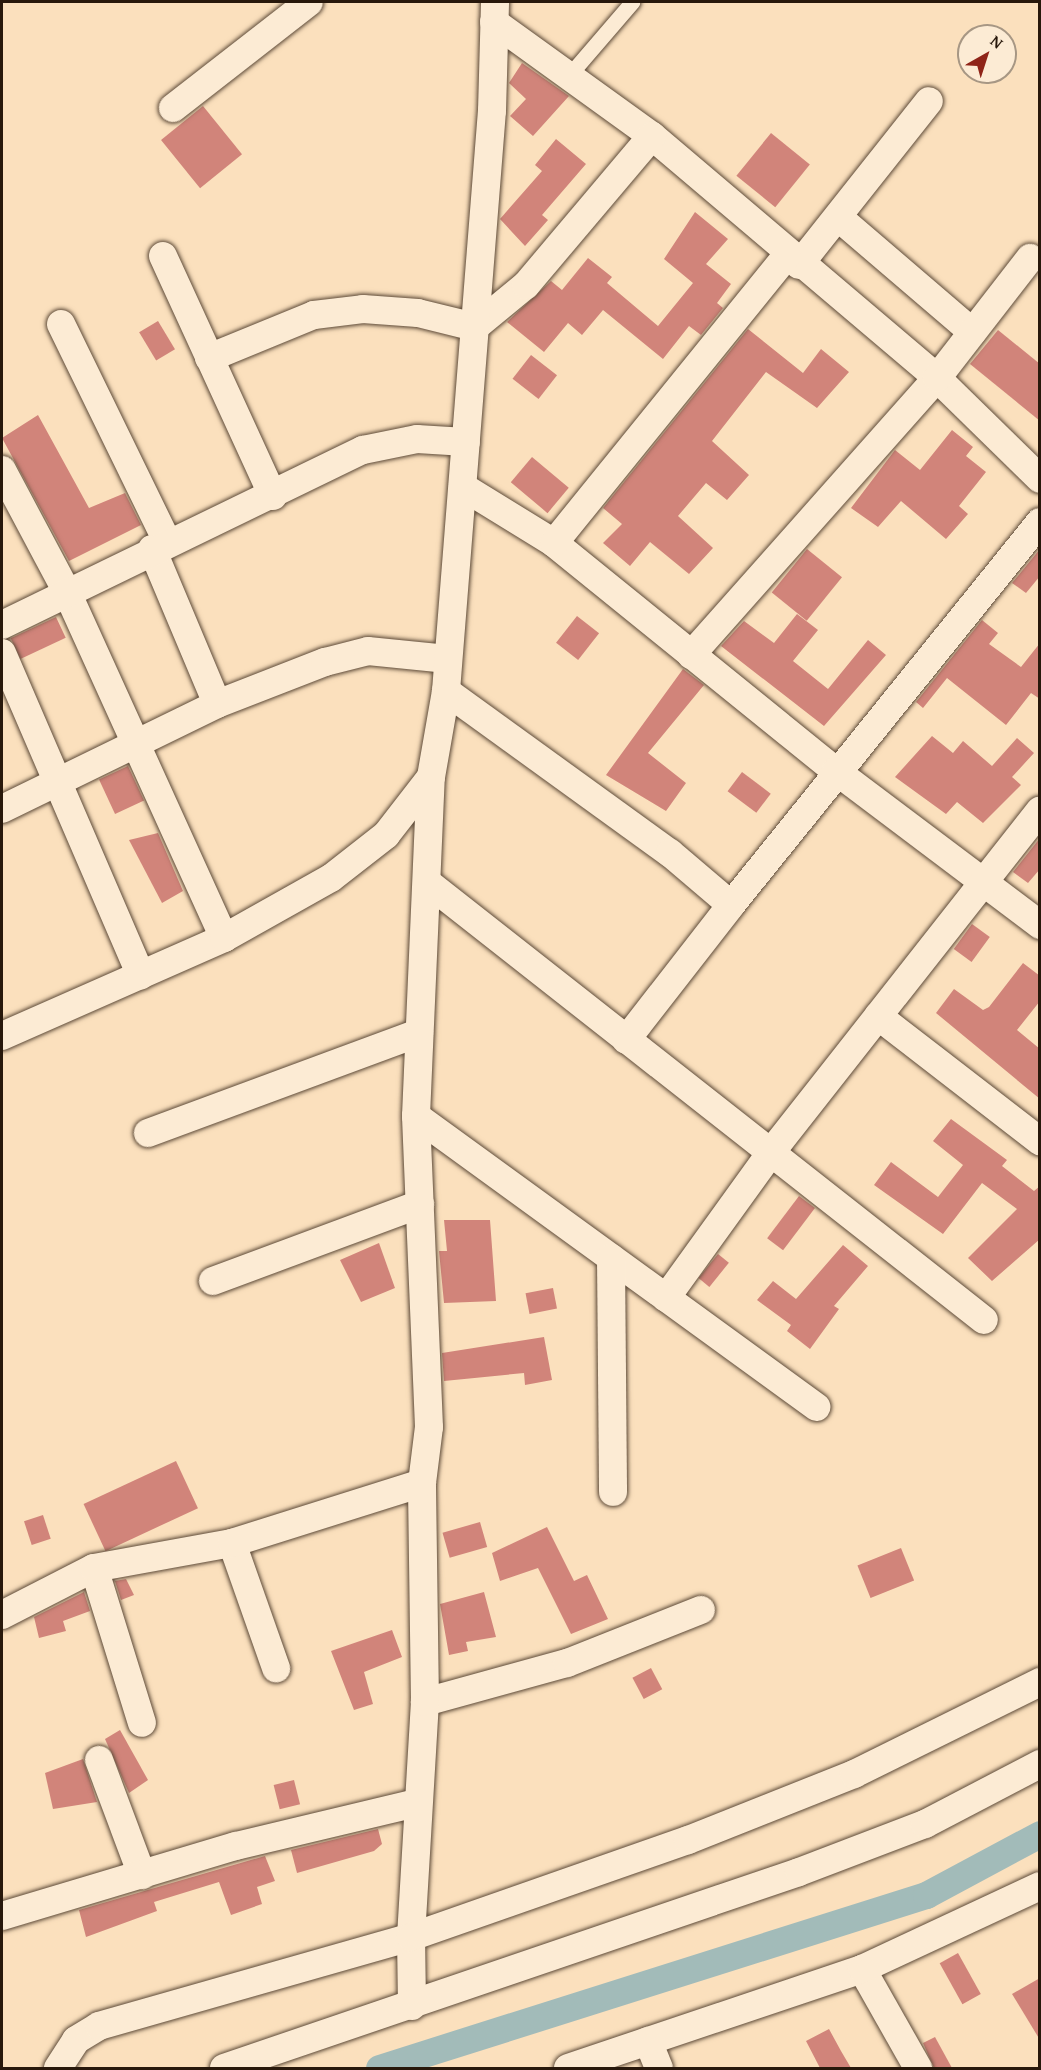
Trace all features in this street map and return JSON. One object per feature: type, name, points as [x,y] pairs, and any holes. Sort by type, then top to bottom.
[{"type":"street","points":[[173,108],[309,2]]},
{"type":"street","points":[[495,12],[652,136],[793,260],[937,378],[1040,479]]},
{"type":"street","points":[[412,2006],[411,1937],[417,1803],[425,1702],[422,1483],[429,1427],[416,1116],[419,1033],[428,883],[431,777],[446,691],[475,327],[495,12]]},
{"type":"street","points":[[554,543],[793,260],[838,217],[929,101]]},
{"type":"street","points":[[475,327],[534,276],[652,136]]},
{"type":"street","points":[[838,217],[972,332]]},
{"type":"street","points":[[163,256],[273,496]]},
{"type":"street","points":[[691,655],[937,378],[1030,258]]},
{"type":"street","points":[[209,358],[314,315],[363,309],[418,313],[475,327]]},
{"type":"street","points":[[61,324],[160,546],[217,704]]},
{"type":"street","points":[[2,625],[160,546],[273,496],[363,450],[417,439],[466,442]]},
{"type":"street","points":[[2,470],[67,592],[224,938]]},
{"type":"street","points":[[463,487],[554,543],[836,771],[1040,925]]},
{"type":"street","points":[[626,1040],[836,771],[1040,522]]},
{"type":"street","points":[[2,809],[136,741],[217,704],[325,662],[368,651],[448,659]]},
{"type":"street","points":[[2,653],[60,779],[141,975]]},
{"type":"street","points":[[446,691],[670,853],[731,904]]},
{"type":"street","points":[[2,1036],[224,938],[362,856],[386,835],[431,777]]},
{"type":"street","points":[[666,1298],[772,1151],[1040,811]]},
{"type":"street","points":[[428,883],[626,1040],[772,1151],[984,1320]]},
{"type":"street","points":[[878,1017],[1040,1141]]},
{"type":"street","points":[[148,1133],[419,1033]]},
{"type":"street","points":[[416,1116],[816,1407]]},
{"type":"street","points":[[213,1281],[420,1204]]},
{"type":"street","points":[[611,1258],[613,1492]]},
{"type":"street","points":[[2,1614],[94,1568],[232,1543],[422,1483]]},
{"type":"street","points":[[232,1543],[276,1668]]},
{"type":"street","points":[[94,1568],[142,1723]]},
{"type":"street","points":[[425,1702],[567,1663],[701,1610]]},
{"type":"street","points":[[58,2068],[76,2040],[99,2026],[411,1937],[688,1840],[854,1774],[1040,1682]]},
{"type":"street","points":[[99,1760],[142,1875]]},
{"type":"street","points":[[224,2068],[412,2006],[925,1824],[1040,1764]]},
{"type":"street","points":[[2,1916],[236,1846],[417,1803]]},
{"type":"street","points":[[568,2068],[862,1969],[1040,1886]]},
{"type":"street","points":[[862,1969],[918,2068]]},
{"type":"street","points":[[648,2041],[660,2068]]},
{"type":"lane","points":[[571,73],[632,2]]},
{"type":"building","points":[[522,63],[569,96],[533,136],[510,116],[526,99],[509,83]]},
{"type":"building","points":[[203,106],[242,154],[200,188],[161,140]]},
{"type":"building","points":[[771,133],[810,164],[775,207],[736,176]]},
{"type":"building","points":[[556,139],[586,164],[542,215],[548,220],[525,246],[500,219],[542,171],[535,165]]},
{"type":"building","points":[[695,212],[728,239],[706,264],[731,284],[717,303],[723,308],[701,335],[689,326],[663,359],[603,310],[582,335],[568,323],[544,352],[507,322],[551,281],[562,290],[588,258],[612,277],[607,283],[658,326],[693,283],[664,259]]},
{"type":"building","points":[[158,321],[175,349],[156,361],[139,332]]},
{"type":"building","points":[[748,329],[803,373],[821,349],[849,372],[817,408],[766,372],[712,441],[749,475],[727,500],[706,483],[678,516],[713,548],[689,574],[650,542],[630,566],[603,543],[622,524],[603,508]]},
{"type":"building","points":[[998,330],[1040,364],[1040,421],[970,364]]},
{"type":"building","points":[[531,355],[557,375],[539,399],[513,379]]},
{"type":"building","points":[[38,415],[89,508],[125,493],[141,525],[69,561],[2,438]]},
{"type":"building","points":[[952,430],[973,447],[966,456],[986,472],[959,506],[968,514],[946,539],[901,501],[878,527],[851,508],[895,450],[920,470]]},
{"type":"building","points":[[532,457],[569,488],[548,513],[511,482]]},
{"type":"building","points":[[807,549],[842,577],[807,621],[772,593]]},
{"type":"building","points":[[1040,549],[1040,576],[1026,593],[1012,583]]},
{"type":"building","points":[[797,614],[818,630],[793,661],[828,689],[868,640],[886,655],[824,726],[721,646],[744,621],[774,643]]},
{"type":"building","points":[[577,616],[599,633],[578,660],[556,643]]},
{"type":"building","points":[[56,617],[66,638],[20,659],[11,638]]},
{"type":"building","points":[[982,620],[998,633],[989,644],[1021,667],[1040,643],[1040,699],[1031,693],[1006,725],[947,678],[923,708],[916,702]]},
{"type":"building","points":[[683,669],[704,685],[648,753],[686,783],[666,811],[606,775]]},
{"type":"building","points":[[932,736],[953,753],[963,741],[992,766],[1017,738],[1034,753],[1012,777],[1021,785],[983,823],[957,802],[946,814],[895,777]]},
{"type":"building","points":[[128,766],[144,800],[115,814],[99,780]]},
{"type":"building","points":[[742,772],[771,794],[756,813],[728,791]]},
{"type":"building","points":[[158,833],[183,891],[162,903],[129,840]]},
{"type":"building","points":[[1040,838],[1040,869],[1028,883],[1013,872]]},
{"type":"building","points":[[972,924],[990,937],[972,962],[954,949]]},
{"type":"building","points":[[1023,963],[1040,976],[1040,1001],[1017,1030],[1040,1049],[1040,1099],[936,1013],[954,989],[983,1010],[989,1007]]},
{"type":"building","points":[[951,1119],[1007,1160],[1002,1166],[1034,1191],[1040,1186],[1040,1239],[992,1281],[968,1258],[1017,1209],[982,1183],[943,1234],[874,1185],[891,1162],[938,1197],[963,1165],[933,1141]]},
{"type":"building","points":[[799,1196],[815,1208],[783,1250],[767,1238]]},
{"type":"building","points":[[444,1220],[490,1220],[496,1301],[444,1303],[439,1251],[447,1251]]},
{"type":"building","points":[[379,1243],[395,1288],[361,1302],[340,1260]]},
{"type":"building","points":[[843,1245],[868,1266],[834,1306],[839,1309],[810,1349],[787,1331],[791,1325],[757,1300],[773,1281],[796,1299]]},
{"type":"building","points":[[718,1254],[729,1263],[709,1287],[698,1278]]},
{"type":"building","points":[[553,1288],[557,1309],[530,1314],[526,1293]]},
{"type":"building","points":[[544,1337],[552,1380],[525,1385],[524,1373],[444,1381],[442,1353]]},
{"type":"building","points":[[176,1461],[198,1508],[106,1551],[84,1504]]},
{"type":"building","points":[[43,1515],[51,1539],[32,1545],[24,1521]]},
{"type":"building","points":[[480,1522],[487,1547],[450,1558],[443,1533]]},
{"type":"building","points":[[547,1527],[574,1581],[587,1575],[608,1619],[571,1634],[538,1568],[500,1581],[492,1553]]},
{"type":"building","points":[[901,1548],[914,1580],[871,1598],[857,1566]]},
{"type":"building","points":[[126,1579],[134,1595],[121,1600],[115,1581]]},
{"type":"building","points":[[84,1592],[90,1611],[63,1621],[66,1631],[39,1638],[34,1617]]},
{"type":"building","points":[[484,1592],[496,1637],[466,1642],[468,1651],[449,1655],[440,1604]]},
{"type":"building","points":[[392,1630],[402,1657],[364,1672],[373,1704],[354,1710],[331,1651]]},
{"type":"building","points":[[651,1668],[662,1689],[644,1699],[632,1678]]},
{"type":"building","points":[[120,1730],[148,1780],[129,1793],[105,1739]]},
{"type":"building","points":[[83,1759],[97,1802],[53,1809],[45,1773]]},
{"type":"building","points":[[294,1780],[300,1804],[280,1809],[274,1785]]},
{"type":"building","points":[[378,1829],[382,1844],[374,1851],[297,1873],[291,1850]]},
{"type":"building","points":[[265,1856],[275,1881],[257,1887],[262,1904],[231,1915],[219,1882],[154,1902],[157,1911],[86,1937],[79,1910]]},
{"type":"building","points":[[958,1953],[981,1994],[962,2004],[940,1963]]},
{"type":"building","points":[[1040,1978],[1040,2040],[1012,1994]]},
{"type":"building","points":[[829,2029],[851,2068],[820,2068],[806,2041]]},
{"type":"building","points":[[935,2037],[952,2068],[934,2068],[923,2043]]},
{"type":"waterway","points":[[379,2068],[926,1895],[1040,1834]]}]
